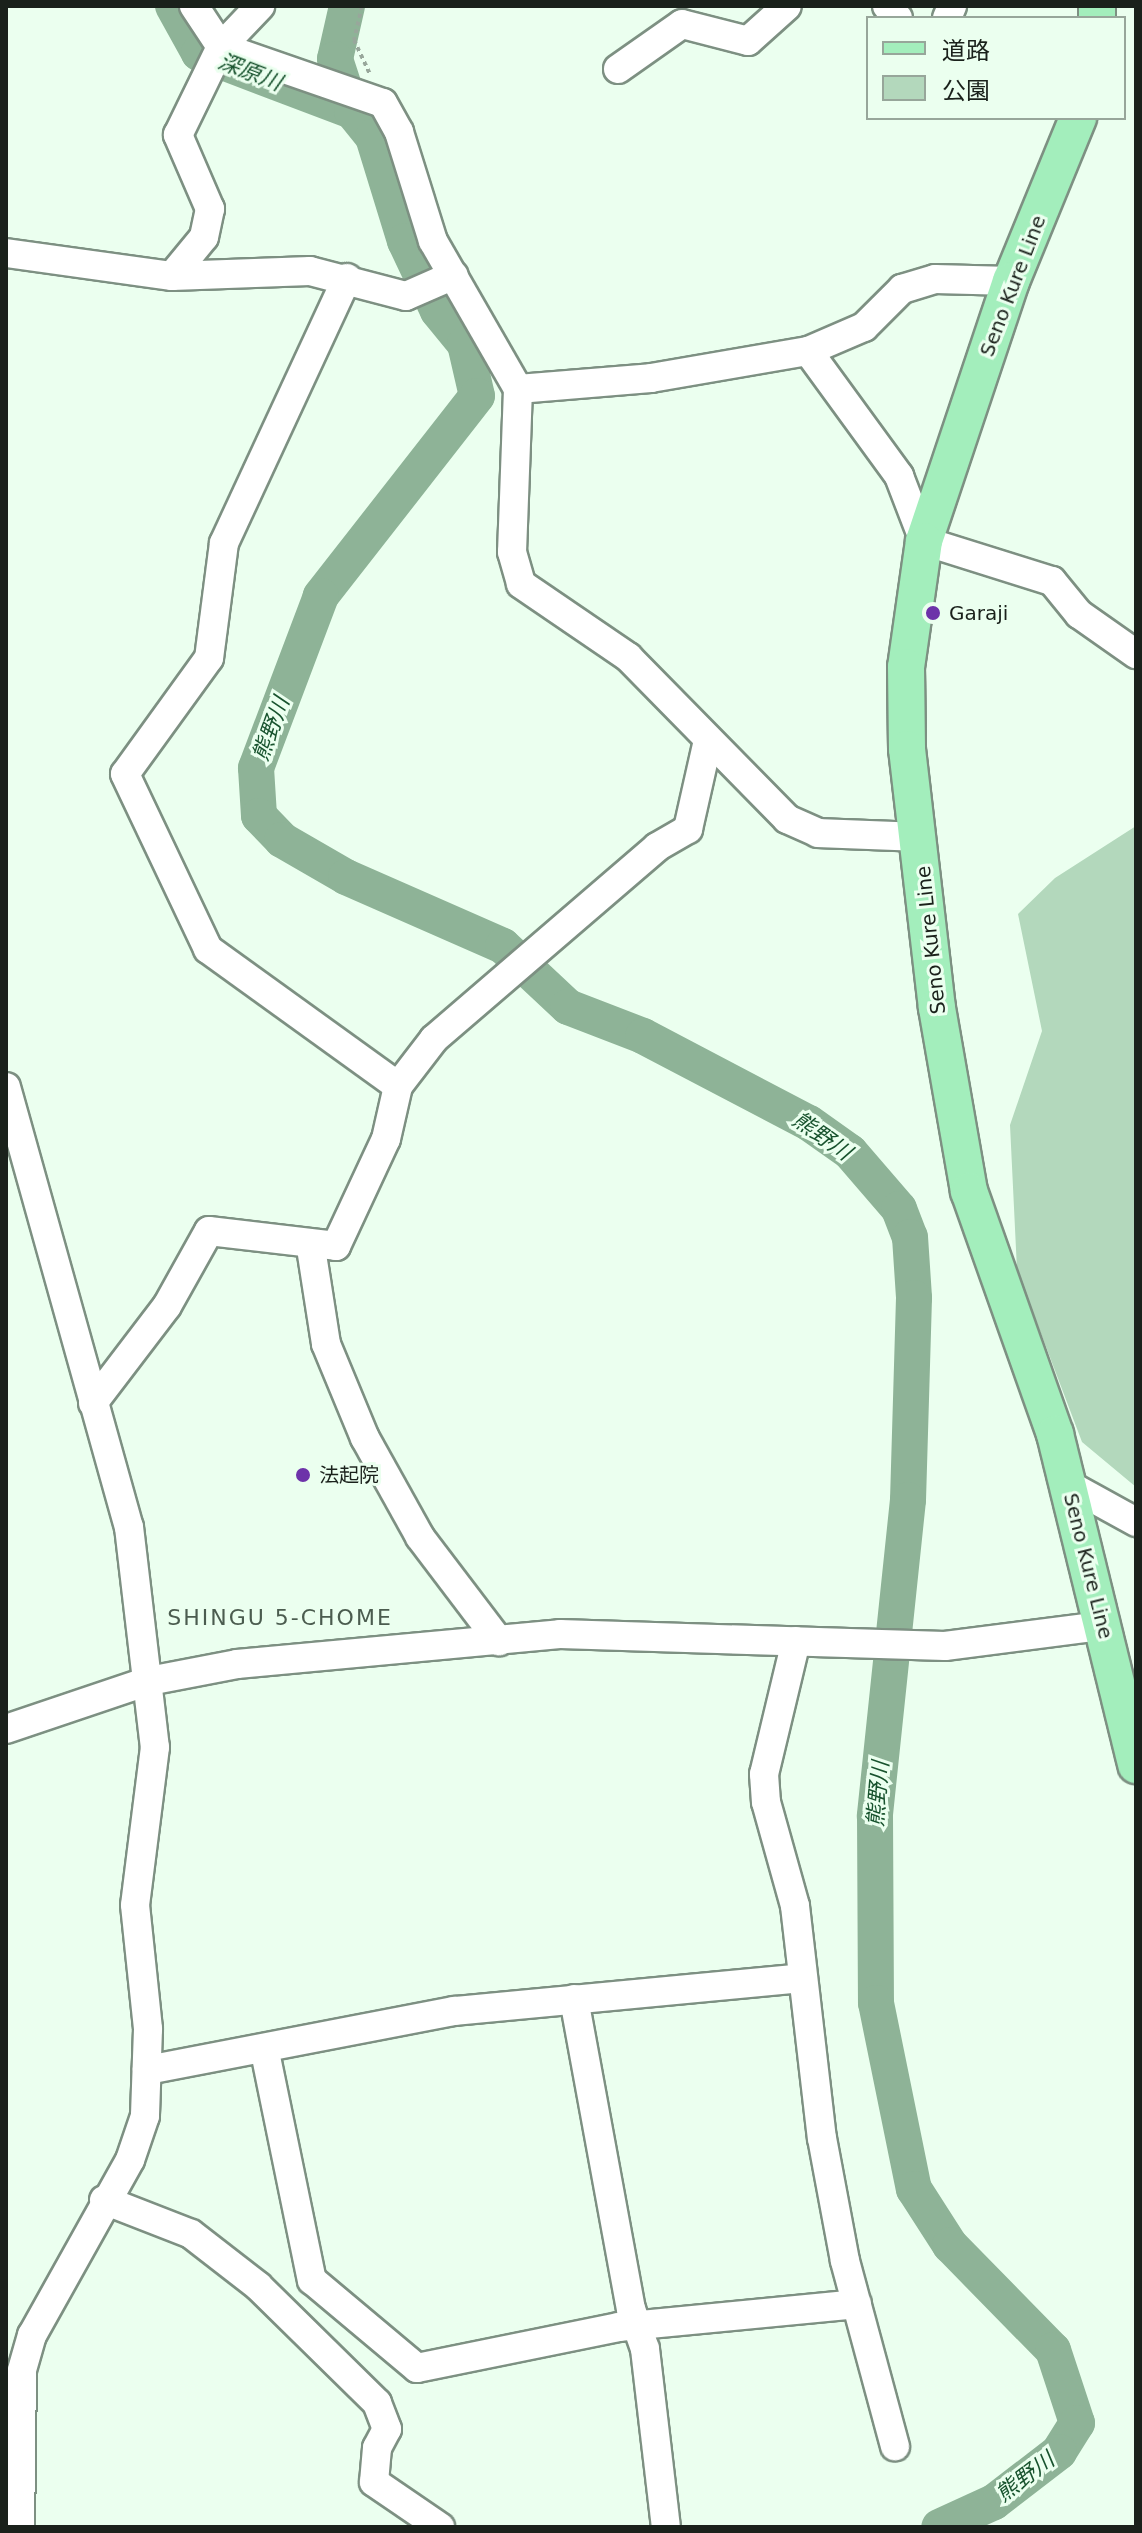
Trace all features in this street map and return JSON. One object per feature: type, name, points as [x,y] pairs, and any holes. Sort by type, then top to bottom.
[{"type":"main road","name":"Seno Kure Line","points":[[1077,120],[1011,281],[924,541],[906,667],[907,749],[920,837],[937,1008],[969,1191],[1067,1484],[1136,1765]]},
{"type":"street","points":[[194,6],[221,47],[374,99],[399,132],[418,208],[446,278],[518,389],[512,552],[521,584],[628,657],[787,819],[818,833],[920,837]]},
{"type":"street","points":[[172,276],[204,237],[210,209],[178,135],[221,47],[260,6]]},
{"type":"street","points":[[618,69],[682,24],[748,41],[787,6]]},
{"type":"street","points":[[6,253],[172,276],[310,271],[347,278],[406,296],[446,278]]},
{"type":"street","points":[[347,278],[224,543],[209,658],[125,774],[208,949],[398,1086]]},
{"type":"street","points":[[518,389],[651,378],[808,351],[864,327],[902,289],[935,279],[1011,281]]},
{"type":"street","points":[[808,351],[899,476],[924,541],[1052,581],[1079,614],[1136,654]]},
{"type":"street","points":[[93,1403],[167,1306],[209,1231],[311,1248],[336,1246],[386,1139],[398,1086],[434,1039],[506,977],[539,954],[604,891],[688,829],[708,740]]},
{"type":"street","points":[[6,1087],[135,1555],[149,1681],[154,1775],[135,1905],[147,2070],[140,2131],[32,2335],[22,2371],[20,2527]]},
{"type":"street","points":[[311,1248],[326,1344],[365,1438],[420,1537],[499,1641]]},
{"type":"street","points":[[1067,1484],[1136,1522]]},
{"type":"street","points":[[6,1729],[149,1681],[237,1664],[560,1634],[945,1646],[1102,1626]]},
{"type":"street","points":[[796,1641],[764,1774],[795,1906],[822,2138],[857,2304],[895,2446]]},
{"type":"street","points":[[147,2070],[265,2052],[454,2011],[801,1978]]},
{"type":"street","points":[[574,1999],[637,2326],[666,2527]]},
{"type":"street","points":[[265,2052],[312,2280],[417,2368],[637,2326],[857,2304]]},
{"type":"street","points":[[104,2200],[191,2234],[258,2286],[377,2403],[387,2429],[374,2482],[440,2527]]},
{"type":"path","points":[[362,6],[354,40],[374,99]]},
{"type":"green space","points":[[1136,826],[1136,1487],[1082,1442],[1017,1270],[1010,1125],[1042,1031],[1018,914],[1055,878]]},
{"type":"waterway","name":"深原川","points":[[173,6],[199,53],[352,111]]},
{"type":"waterway","name":"熊野川","points":[[347,6],[335,59],[352,111],[373,137],[405,241],[438,311],[465,344],[477,396],[321,596],[256,768],[259,816],[282,840],[346,877],[503,946],[568,1007],[643,1036],[809,1123],[850,1152],[899,1209],[910,1237],[914,1298],[908,1500],[875,1816],[876,2003],[914,2189],[950,2245],[1053,2350],[1077,2423],[1059,2452],[994,2502],[939,2527]]},
{"type":"place","name":"Garaji","points":[[933,613]]},
{"type":"place","name":"法起院","points":[[303,1475]]},
{"type":"district","name":"SHINGU 5-CHOME","points":[[280,1618]]}]
